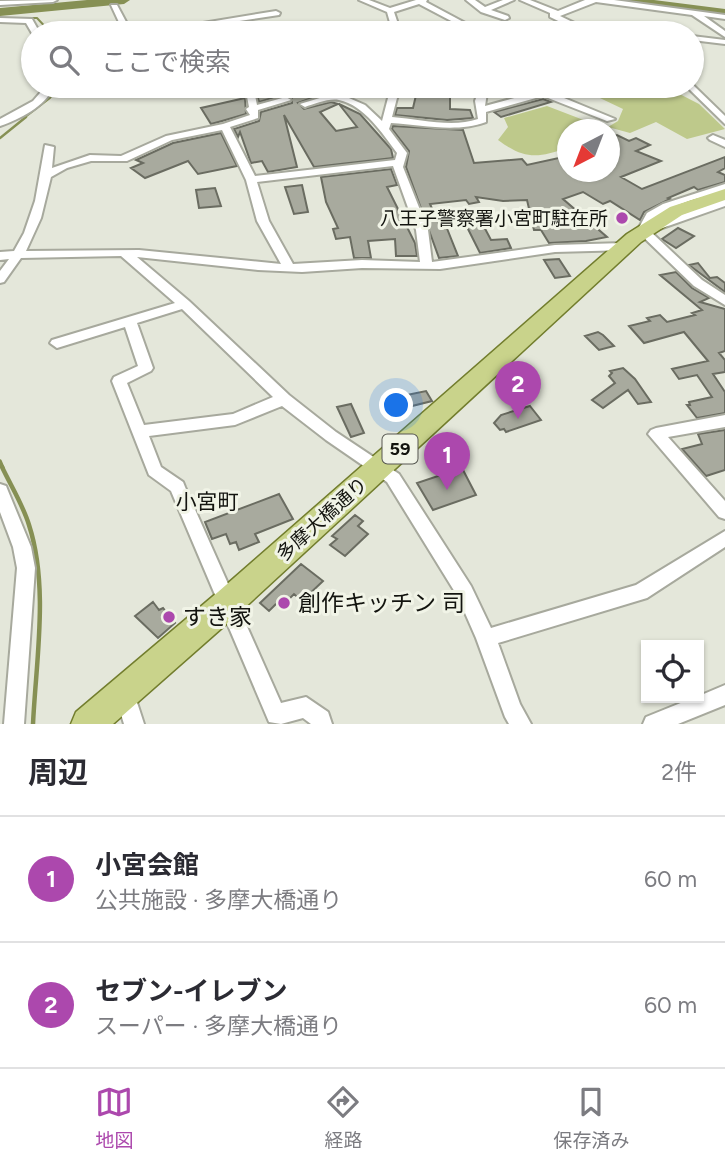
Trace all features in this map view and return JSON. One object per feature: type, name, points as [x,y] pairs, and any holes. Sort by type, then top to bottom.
[{"type":"main road","name":"多摩大橋通り","points":[[88,724],[229,602],[633,239],[684,208],[725,194]]},
{"type":"street","points":[[0,4],[53,0]]},
{"type":"street","points":[[470,0],[484,10],[505,18]]},
{"type":"street","points":[[484,10],[510,0]]},
{"type":"street","points":[[524,0],[558,14]]},
{"type":"street","points":[[565,21],[552,15],[578,9],[584,2],[593,0]]},
{"type":"street","points":[[598,0],[725,17]]},
{"type":"street","points":[[369,1],[390,11],[421,1],[458,21]]},
{"type":"street","points":[[613,1],[627,13]]},
{"type":"street","points":[[114,7],[122,21]]},
{"type":"street","points":[[390,11],[393,21]]},
{"type":"street","points":[[693,12],[725,36]]},
{"type":"street","points":[[223,21],[275,13]]},
{"type":"street","points":[[0,20],[29,21]]},
{"type":"street","points":[[704,39],[725,41]]},
{"type":"street","points":[[0,123],[42,98]]},
{"type":"street","points":[[47,175],[63,166],[90,158],[123,159],[169,138],[225,127],[255,116],[250,98]]},
{"type":"street","points":[[305,104],[320,98]]},
{"type":"street","points":[[348,98],[386,124],[402,153],[398,167],[422,230],[426,265]]},
{"type":"street","points":[[386,124],[390,98]]},
{"type":"street","points":[[386,124],[471,125],[483,120],[481,98]]},
{"type":"street","points":[[482,110],[526,98]]},
{"type":"street","points":[[556,98],[608,119]]},
{"type":"street","points":[[702,98],[725,121]]},
{"type":"street","points":[[251,108],[286,100]]},
{"type":"street","points":[[225,127],[251,180],[263,221],[289,268]]},
{"type":"street","points":[[713,138],[725,144]]},
{"type":"street","points":[[0,279],[20,255],[33,230],[47,175],[49,147]]},
{"type":"street","points":[[251,180],[401,162]]},
{"type":"street","points":[[633,239],[651,215],[667,206],[725,187]]},
{"type":"street","points":[[0,256],[58,251],[186,257],[259,267],[426,265],[603,245],[633,239],[725,202]]},
{"type":"street","points":[[633,239],[725,300]]},
{"type":"street","points":[[125,253],[184,304],[284,399],[393,478],[465,592],[486,638],[512,710],[521,724]]},
{"type":"street","points":[[57,343],[130,323],[184,304]]},
{"type":"street","points":[[130,323],[146,368],[119,381],[155,471],[177,487],[276,715],[306,706],[321,719],[322,724]]},
{"type":"street","points":[[138,431],[235,419],[284,399]]},
{"type":"street","points":[[725,421],[656,434],[725,512]]},
{"type":"street","points":[[0,491],[22,547],[26,568],[14,724]]},
{"type":"street","points":[[486,638],[641,592],[725,538]]},
{"type":"street","points":[[125,694],[134,724]]},
{"type":"street","points":[[653,724],[725,695]]},
{"type":"green space","points":[[600,98],[687,98],[699,104],[725,129],[687,139],[656,122],[630,133],[620,130],[619,119],[623,109]]},
{"type":"green space","points":[[547,106],[581,119],[557,119],[557,151],[532,155],[516,151],[498,140],[508,127],[504,118]]},
{"type":"building","points":[[245,98],[246,114],[211,124],[201,108]]},
{"type":"building","points":[[292,98],[312,98],[298,103],[304,109],[331,102],[338,104],[320,112],[336,131],[357,127],[339,104],[360,114],[391,149],[393,158],[314,167],[284,115],[297,167],[268,172],[262,161],[251,163],[240,132],[238,137],[234,129],[259,121],[261,112],[292,103]]},
{"type":"building","points":[[415,98],[450,98],[450,109],[470,110],[473,118],[447,120],[395,115],[397,108],[413,108]]},
{"type":"building","points":[[543,99],[551,102],[501,117],[494,112]]},
{"type":"building","points":[[393,126],[463,130],[474,163],[522,159],[527,165],[557,158],[557,182],[620,182],[620,136],[629,141],[636,138],[650,145],[636,151],[661,161],[621,177],[642,189],[725,157],[725,168],[718,172],[725,175],[725,182],[698,190],[694,187],[668,198],[670,199],[644,212],[640,220],[610,201],[603,204],[583,192],[563,199],[607,237],[586,241],[549,243],[541,230],[534,230],[527,200],[503,201],[476,197],[479,202],[469,204],[466,200],[430,204],[440,227],[446,226],[458,256],[439,258],[406,167],[409,151],[392,129]]},
{"type":"building","points":[[221,133],[237,166],[198,174],[188,161],[145,178],[131,168],[143,163],[136,160],[173,143]]},
{"type":"building","points":[[391,169],[397,185],[387,187],[415,243],[417,256],[396,256],[395,239],[368,241],[371,258],[354,258],[350,237],[336,239],[333,229],[338,228],[326,202],[321,177]]},
{"type":"building","points":[[302,185],[308,212],[294,214],[285,187]]},
{"type":"building","points":[[215,188],[221,206],[199,208],[196,190]]},
{"type":"building","points":[[482,223],[491,240],[507,239],[511,248],[480,253],[466,225]]},
{"type":"building","points":[[678,228],[694,236],[676,248],[662,239]]},
{"type":"building","points":[[559,259],[570,276],[555,278],[544,260]]},
{"type":"building","points":[[698,263],[710,278],[717,277],[725,283],[725,292],[689,265]]},
{"type":"building","points":[[676,272],[692,288],[709,298],[700,302],[725,309],[725,351],[719,353],[725,360],[725,372],[713,374],[725,392],[725,413],[697,418],[687,405],[690,405],[689,402],[712,397],[697,375],[679,379],[672,369],[708,361],[684,332],[644,343],[629,326],[650,321],[647,318],[660,315],[667,322],[695,315],[692,313],[702,310],[660,275]]},
{"type":"building","points":[[598,332],[614,346],[599,350],[585,336]]},
{"type":"building","points":[[623,368],[635,379],[651,402],[638,404],[628,390],[603,408],[592,400],[615,383],[609,376],[612,373],[610,371]]},
{"type":"building","points":[[426,391],[432,401],[408,407],[402,396]]},
{"type":"building","points":[[351,404],[364,433],[351,437],[337,407]]},
{"type":"building","points":[[530,406],[541,420],[506,432],[494,423],[501,415]]},
{"type":"building","points":[[725,430],[725,470],[706,476],[682,449],[702,444],[698,434]]},
{"type":"building","points":[[462,468],[476,495],[433,510],[417,483]]},
{"type":"building","points":[[279,494],[293,519],[255,534],[259,542],[239,550],[236,542],[230,544],[226,534],[212,539],[205,522]]},
{"type":"building","points":[[355,515],[363,521],[358,526],[368,534],[345,556],[330,545],[337,539],[332,536]]},
{"type":"building","points":[[301,564],[323,581],[302,601],[294,594],[281,607],[277,603],[269,611],[260,603]]},
{"type":"building","points":[[153,602],[159,610],[163,608],[175,623],[158,638],[135,616]]},
{"type":"waterway","points":[[0,12],[124,0]]},
{"type":"waterway","points":[[627,0],[725,13]]},
{"type":"waterway","points":[[0,18],[37,18],[40,21]]},
{"type":"waterway","points":[[24,118],[50,98]]},
{"type":"waterway","points":[[0,138],[26,117]]},
{"type":"waterway","points":[[0,461],[3,468]]},
{"type":"waterway","points":[[2,467],[26,518],[35,549],[38,573],[40,624],[33,724]]},
{"type":"place","name":"八王子警察署小宮町駐在所","points":[[622,218]]},
{"type":"place","name":"セブン-イレブン","points":[[518,419]]},
{"type":"place","name":"小宮会館","points":[[447,490]]},
{"type":"place","name":"創作キッチン 司","points":[[284,603]]},
{"type":"place","name":"すき家","points":[[169,617]]},
{"type":"district","name":"小宮町","points":[[207,501]]}]
